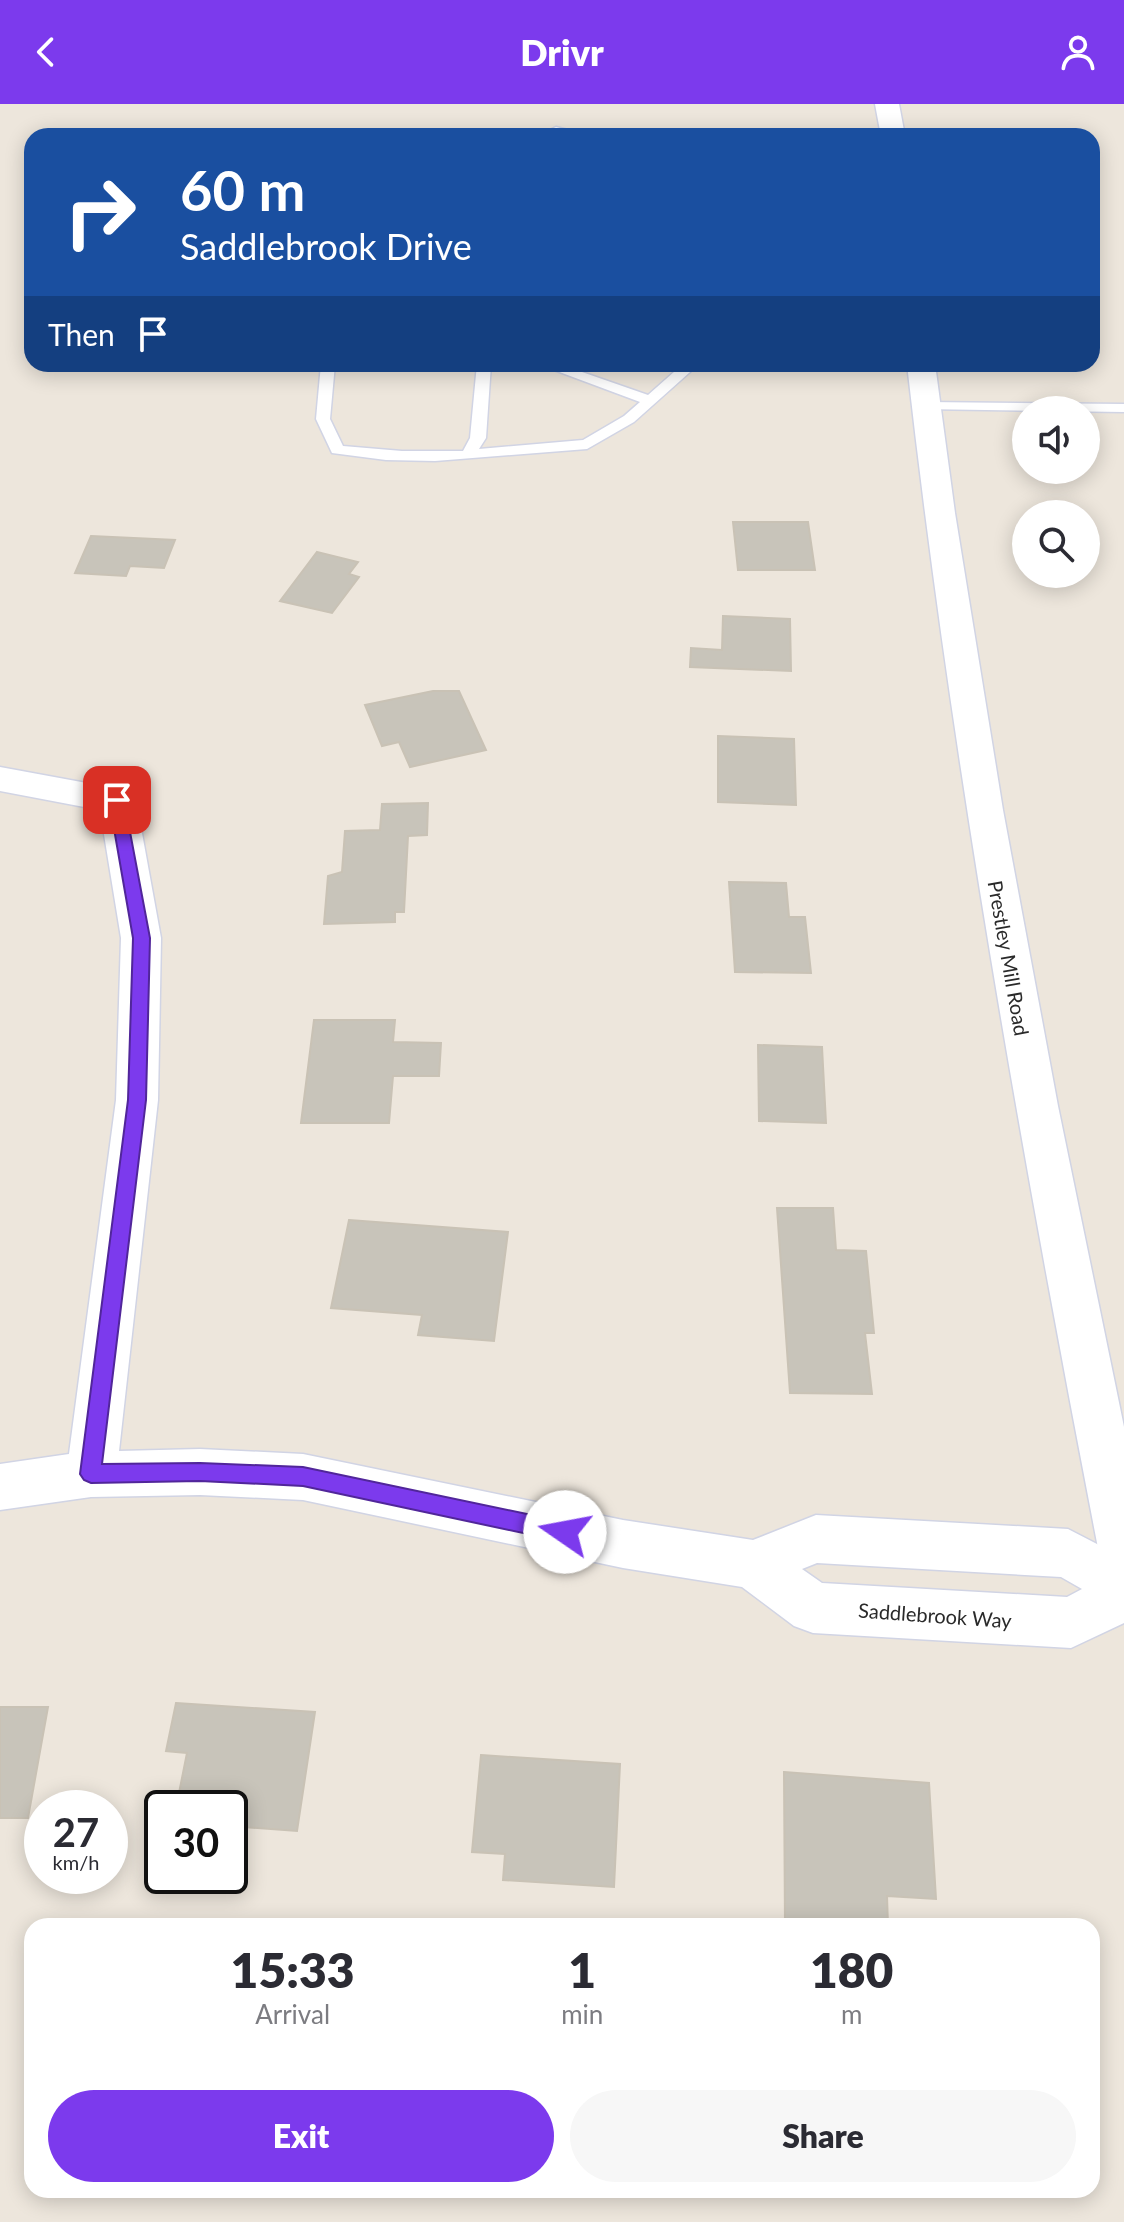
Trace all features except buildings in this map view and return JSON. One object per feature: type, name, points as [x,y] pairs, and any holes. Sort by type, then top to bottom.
[{"type":"street","points":[[887,104],[892,128]]},
{"type":"street","name":"Prestley Mill Road","points":[[922,372],[937,501],[993,868],[1039,1129],[1124,1548]]},
{"type":"street","points":[[0,779],[117,800],[141,938],[137,1100],[91,1474]]},
{"type":"street","name":"Saddlebrook Way","points":[[0,1487],[91,1474],[200,1472],[303,1477],[623,1544],[753,1564],[813,1608],[1071,1623],[1124,1595]]},
{"type":"street","points":[[753,1564],[816,1539],[1052,1552],[1068,1553],[1124,1586]]},
{"type":"lane","points":[[327,372],[323,419],[337,450],[377,457],[468,455],[587,444],[629,419],[683,372]]},
{"type":"lane","points":[[468,455],[478,438],[483,372]]},
{"type":"lane","points":[[568,372],[651,401]]},
{"type":"lane","points":[[926,406],[1124,408]]},
{"type":"route","points":[[117,800],[141,938],[137,1100],[91,1474],[200,1472],[303,1477],[565,1532]]}]
